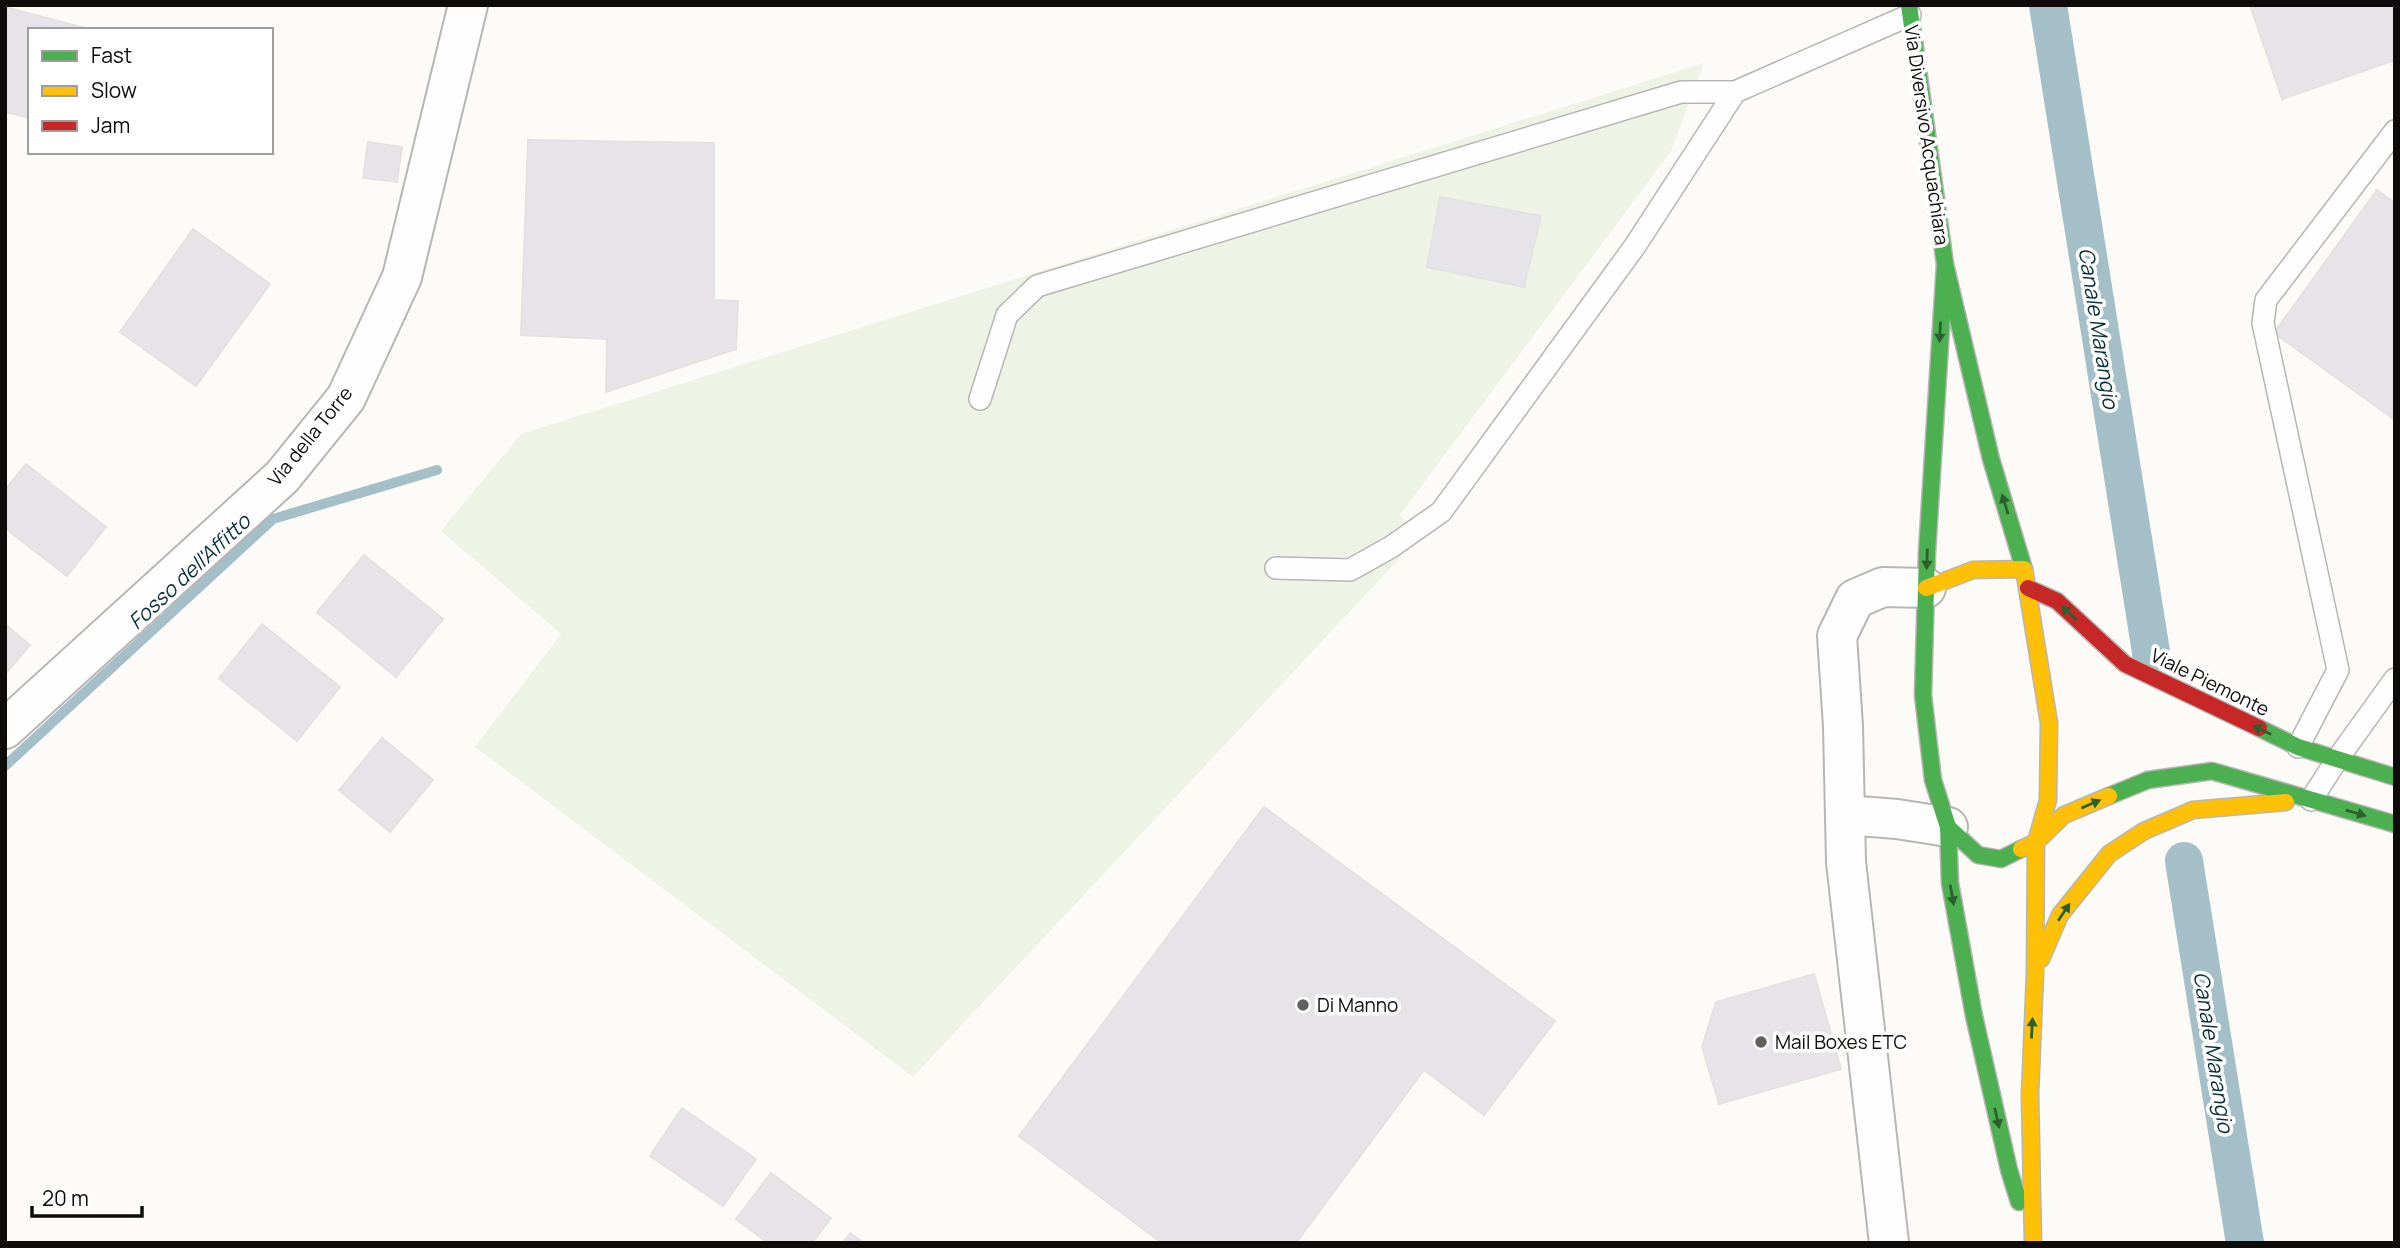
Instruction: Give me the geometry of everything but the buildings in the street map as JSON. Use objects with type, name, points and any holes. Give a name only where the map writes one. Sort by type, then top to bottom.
[{"type":"main road","name":"Via Diversivo Acquachiara","points":[[1909,10],[1945,264]]},
{"type":"main road","points":[[1945,264],[1991,459],[2024,569],[2049,723],[2048,800],[2036,842],[2035,974],[2030,1094],[2032,1243]]},
{"type":"main road","points":[[1945,264],[1926,589],[1923,695],[1933,780],[1948,827],[1950,883],[1974,1016],[2009,1170],[2032,1243]]},
{"type":"main road","points":[[1926,589],[1973,570],[2024,569]]},
{"type":"main road","name":"Viale Piemonte","points":[[2028,588],[2057,601],[2125,664],[2298,747],[2336,761],[2395,777]]},
{"type":"main road","points":[[1948,827],[1978,855],[2001,859],[2036,842],[2064,815],[2148,780],[2212,771],[2395,824]]},
{"type":"main road","points":[[2035,974],[2060,915],[2109,854],[2144,831],[2193,810],[2311,800]]},
{"type":"street","name":"Via della Torre","points":[[5,729],[282,477],[346,398],[402,277],[468,5]]},
{"type":"street","points":[[1889,1243],[1846,862],[1837,636],[1855,599],[1883,587],[1926,589]]},
{"type":"street","points":[[1846,815],[1948,827]]},
{"type":"lane","points":[[980,399],[1007,315],[1037,286],[1681,92],[1735,92],[1909,10]]},
{"type":"lane","points":[[1276,568],[1350,570],[1391,547],[1441,512],[1635,246],[1735,92]]},
{"type":"lane","points":[[2298,747],[2338,670],[2263,323],[2266,300],[2395,131]]},
{"type":"lane","points":[[2311,800],[2395,679]]},
{"type":"shaded area","points":[[1704,63],[1671,151],[1400,515],[1420,537],[913,1077],[475,747],[561,634],[441,531],[521,434]]},
{"type":"waterway","name":"Canale Marangio","points":[[2048,5],[2151,652]]},
{"type":"waterway","name":"Fosso dell'Affitto","points":[[5,766],[273,519],[437,470]]},
{"type":"waterway","name":"Canale Marangio","points":[[2184,861],[2245,1243]]},
{"type":"traffic: fast","points":[[1909,5],[1945,264],[1991,459],[2024,569]]},
{"type":"traffic: fast","points":[[1945,264],[1927,552],[1923,695],[1933,780],[1948,827],[1978,855],[2001,859],[2021,849]]},
{"type":"traffic: fast","points":[[2259,728],[2298,747],[2395,777]]},
{"type":"traffic: fast","points":[[2109,796],[2148,780],[2212,771],[2395,824]]},
{"type":"traffic: fast","points":[[1948,827],[1950,883],[1974,1016],[2009,1170],[2019,1202]]},
{"type":"traffic: slow","points":[[1926,588],[1973,570],[2024,569],[2049,723],[2048,800],[2036,842],[2021,849]]},
{"type":"traffic: slow","points":[[2033,1243],[2030,1094],[2035,974],[2036,842],[2064,815],[2109,796]]},
{"type":"traffic: slow","points":[[2041,959],[2060,915],[2109,854],[2144,831],[2193,810],[2286,802]]},
{"type":"traffic: jam","points":[[2028,588],[2057,601],[2125,664],[2259,728]]},
{"type":"place","name":"Di Manno","points":[[1303,1005]]},
{"type":"place","name":"Mail Boxes ETC","points":[[1761,1042]]}]
